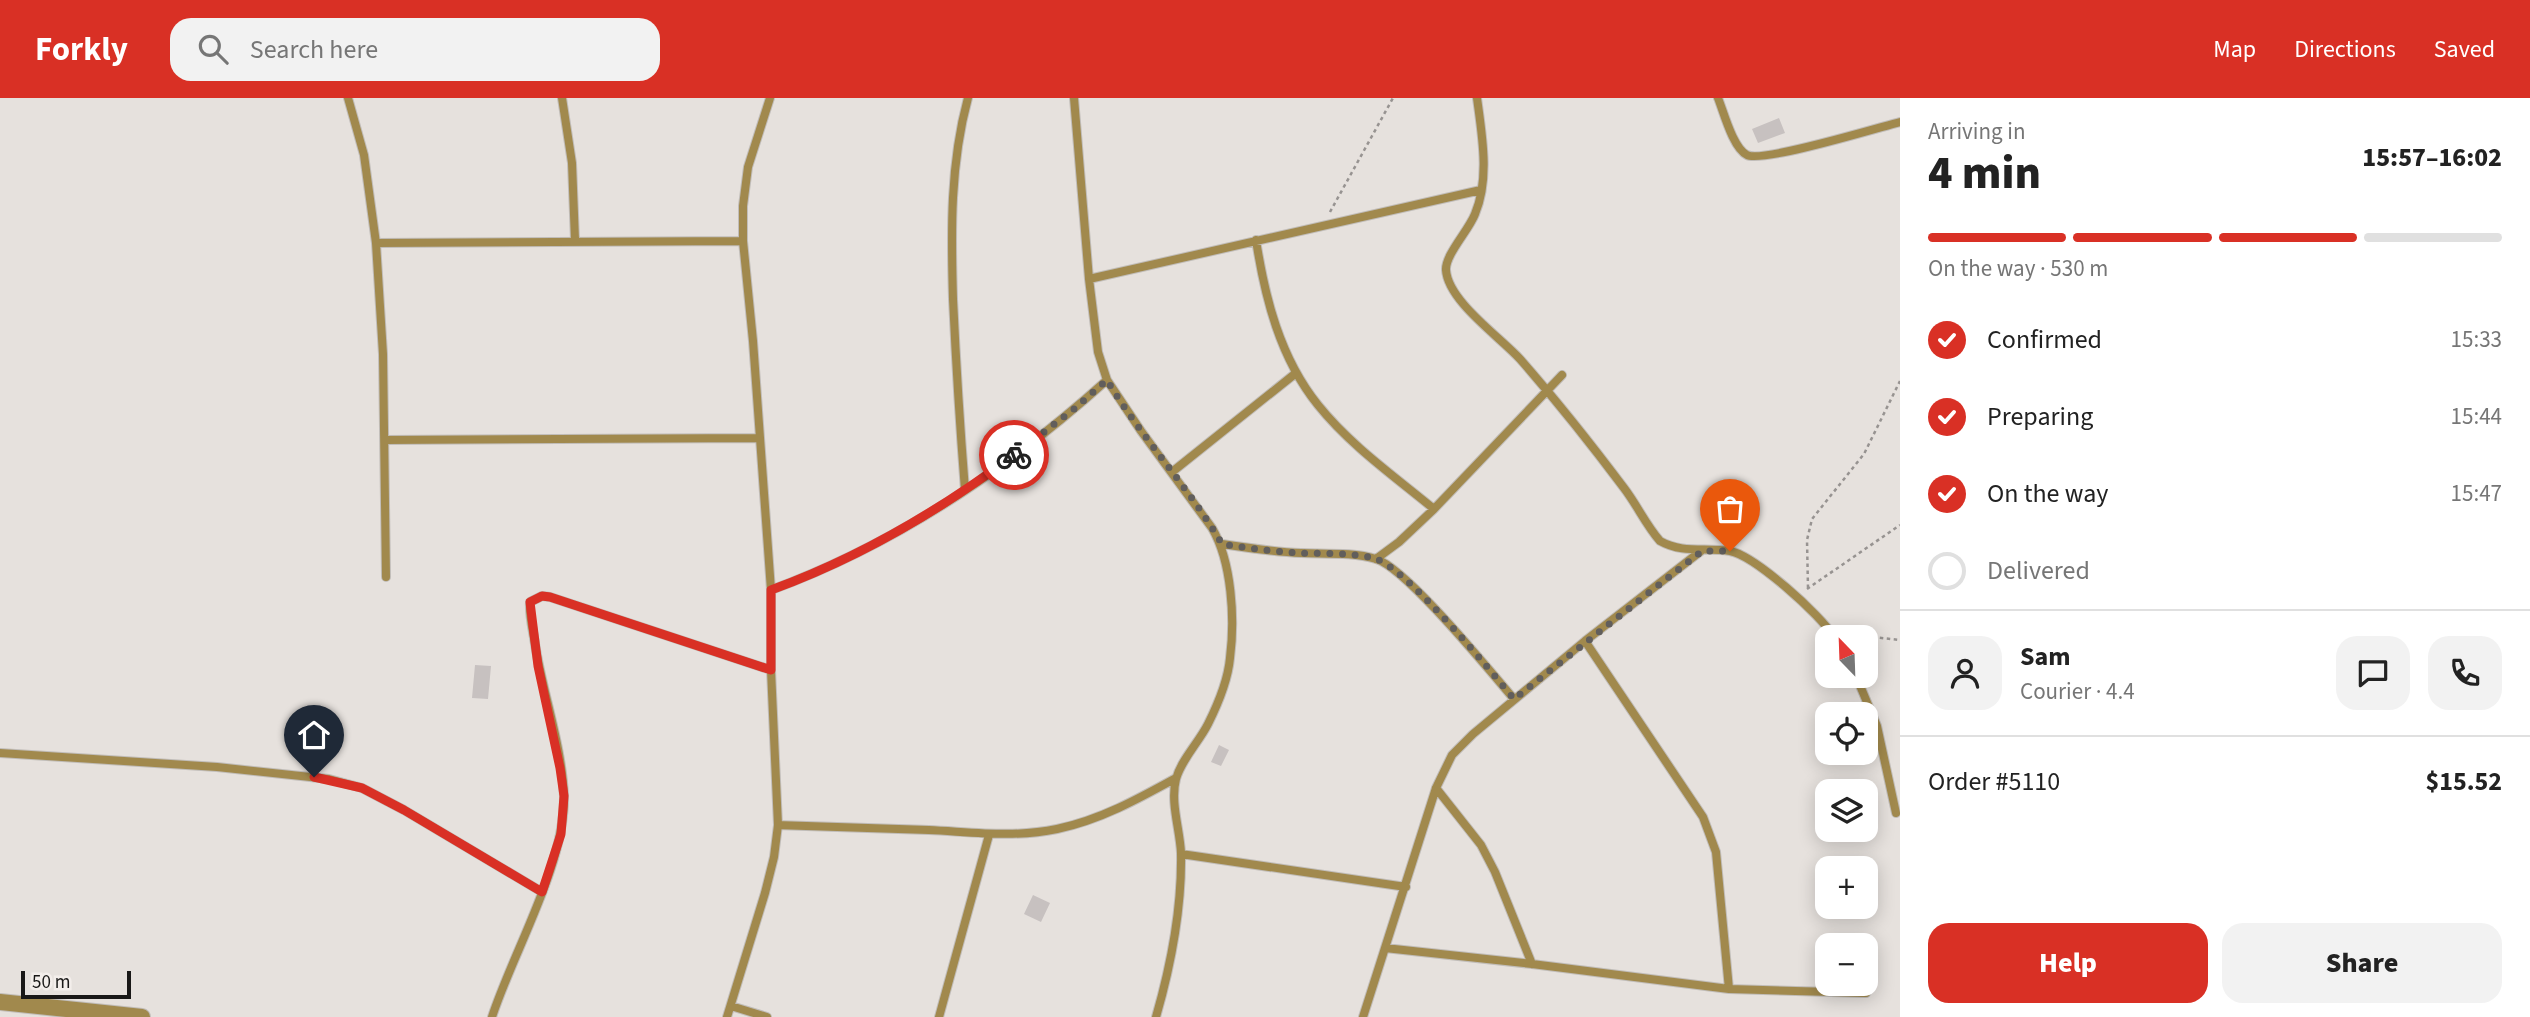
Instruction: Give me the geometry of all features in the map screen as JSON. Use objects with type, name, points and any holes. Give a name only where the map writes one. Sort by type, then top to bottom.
[{"type":"street","points":[[0,1002],[142,1017]]},
{"type":"lane","points":[[348,98],[364,155],[376,243],[385,440],[386,577]]},
{"type":"lane","points":[[562,98],[572,163],[575,240]]},
{"type":"lane","points":[[727,1017],[765,893],[778,825],[771,670],[771,590],[743,241],[743,206],[748,167],[770,98]]},
{"type":"lane","points":[[965,490],[955,350],[951,224],[959,133],[968,98]]},
{"type":"lane","points":[[1074,98],[1098,352],[1107,380],[1122,404],[1222,544],[1230,597],[1230,660],[1214,712],[1176,778],[1174,795],[1181,854],[1177,916],[1167,979],[1156,1017]]},
{"type":"lane","points":[[1477,98],[1483,147],[1481,190],[1477,211],[1470,226],[1446,264],[1448,279],[1461,301],[1520,359],[1608,467],[1660,541],[1672,547],[1730,551],[1742,555],[1796,597],[1823,625]]},
{"type":"lane","points":[[1718,98],[1734,140],[1741,150],[1754,157],[1780,153],[1900,122]]},
{"type":"lane","points":[[1089,279],[1481,190]]},
{"type":"lane","points":[[1256,240],[1263,283],[1274,323],[1296,373],[1317,405],[1352,441],[1434,509]]},
{"type":"lane","points":[[376,243],[743,241]]},
{"type":"lane","points":[[1172,472],[1296,373]]},
{"type":"lane","points":[[1376,559],[1399,542],[1434,509],[1562,375]]},
{"type":"lane","points":[[771,590],[813,575],[864,551],[965,490],[1043,434],[1107,380]]},
{"type":"lane","points":[[385,440],[760,438]]},
{"type":"lane","points":[[1222,544],[1281,552],[1376,559],[1396,570],[1414,588],[1514,699]]},
{"type":"lane","points":[[1363,1017],[1436,788],[1452,755],[1473,734],[1585,641],[1702,551]]},
{"type":"lane","points":[[492,1017],[542,892],[561,834],[564,796],[538,666],[530,602],[542,596],[550,597],[771,670]]},
{"type":"lane","points":[[1585,641],[1703,817],[1711,834],[1716,852],[1729,989]]},
{"type":"lane","points":[[1861,688],[1877,726],[1896,813]]},
{"type":"lane","points":[[0,753],[217,767],[330,779],[362,788],[404,810],[542,892]]},
{"type":"lane","points":[[778,825],[989,835],[1030,833],[1059,828],[1121,808],[1176,778]]},
{"type":"lane","points":[[1436,788],[1485,854],[1532,964]]},
{"type":"lane","points":[[939,1017],[989,835]]},
{"type":"lane","points":[[1181,854],[1406,887]]},
{"type":"lane","points":[[1385,948],[1729,989],[1815,992]]},
{"type":"lane","points":[[731,1006],[767,1017]]},
{"type":"path","points":[[1321,227],[1393,98]]},
{"type":"path","points":[[1808,588],[1807,540],[1812,519],[1864,454],[1900,381]]},
{"type":"path","points":[[1796,597],[1900,525]]},
{"type":"path","points":[[1878,638],[1900,640]]},
{"type":"building","points":[[1779,118],[1785,133],[1758,143],[1752,129]]},
{"type":"building","points":[[475,665],[491,666],[488,699],[472,698]]},
{"type":"building","points":[[1219,745],[1229,750],[1221,766],[1211,762]]},
{"type":"building","points":[[1033,895],[1050,903],[1041,922],[1024,914]]},
{"type":"way so far","points":[[1014,455],[1107,380],[1222,544],[1292,553],[1357,556],[1376,559],[1386,564],[1414,588],[1480,658],[1514,699],[1702,551],[1730,551]]},
{"type":"route","points":[[314,777],[362,788],[542,892],[561,834],[564,796],[529,611],[530,602],[535,597],[550,597],[771,670],[771,590],[813,575],[864,551],[965,490],[1014,455]]}]
